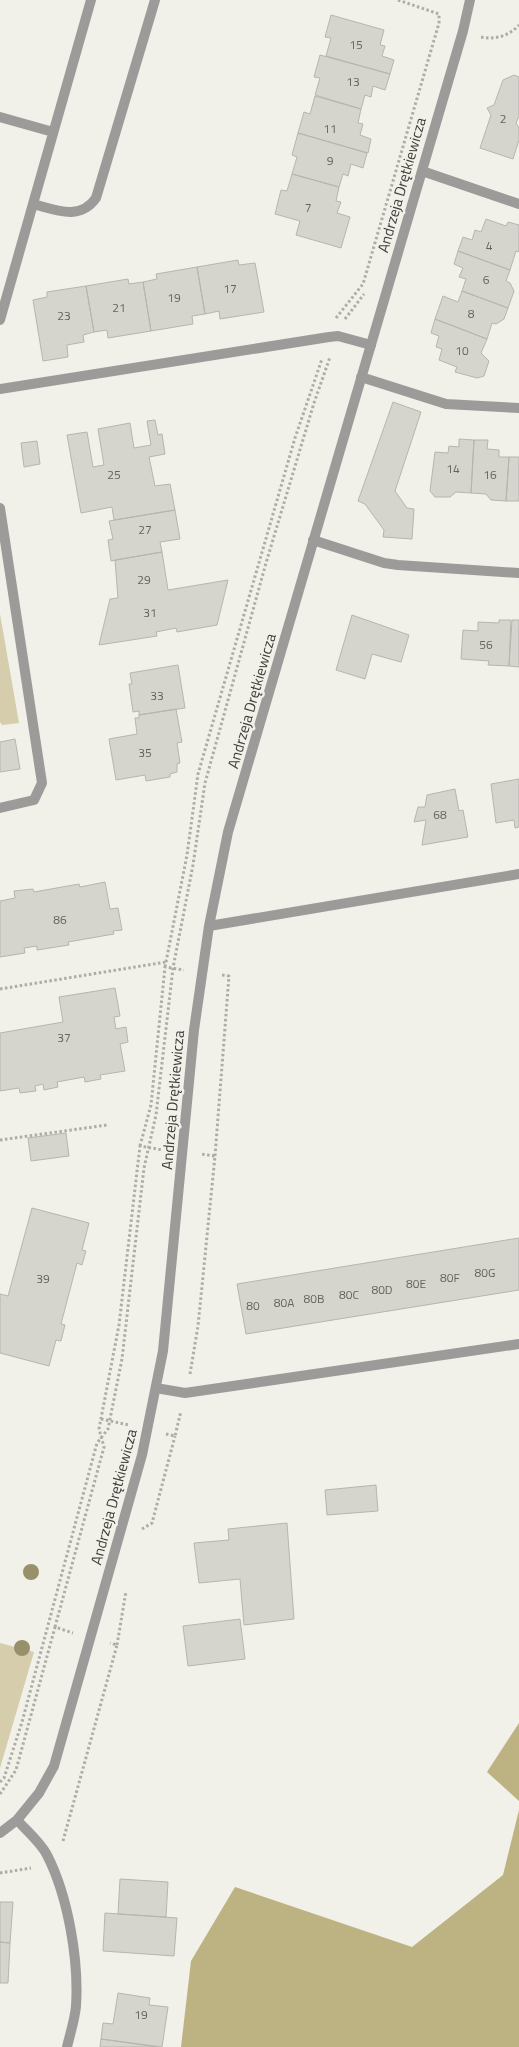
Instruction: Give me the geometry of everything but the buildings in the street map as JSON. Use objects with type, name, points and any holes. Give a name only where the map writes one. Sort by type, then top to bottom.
[{"type":"street","points":[[0,320],[91,0]]},
{"type":"street","points":[[33,204],[67,212],[78,212],[91,205],[96,198],[155,0]]},
{"type":"street","name":"Andrzeja Drętkiewicza","points":[[0,1833],[17,1820],[39,1793],[54,1766],[142,1455],[164,1341],[194,1030],[209,926],[228,832],[463,31],[470,0]]},
{"type":"street","points":[[0,117],[53,132]]},
{"type":"street","points":[[422,171],[519,204]]},
{"type":"street","points":[[0,390],[329,337],[338,336],[371,345]]},
{"type":"street","points":[[361,377],[446,404],[519,408]]},
{"type":"street","points":[[0,508],[3,543],[42,783],[34,800],[0,808]]},
{"type":"street","points":[[314,540],[384,563],[519,573]]},
{"type":"street","points":[[209,926],[519,874]]},
{"type":"street","points":[[156,1388],[185,1393],[519,1344]]},
{"type":"street","points":[[17,1820],[47,1854],[66,1910],[74,1956],[76,2006],[67,2047]]},
{"type":"path","points":[[165,967],[187,854],[198,774],[295,438],[337,315],[364,284],[439,24]]},
{"type":"path","points":[[0,989],[166,962]]},
{"type":"path","points":[[0,1140],[107,1125]]},
{"type":"path","points":[[136,1533],[152,1523],[175,1436]]},
{"type":"path","points":[[117,1645],[127,1589]]},
{"type":"path","points":[[0,1873],[51,1864]]},
{"type":"shaded area","points":[[0,614],[19,723],[2,725],[0,722]]},
{"type":"shaded area","points":[[0,1643],[34,1652],[0,1768]]},
{"type":"shaded area","points":[[519,1723],[519,1801],[487,1772]]},
{"type":"shaded area","points":[[519,1810],[519,2047],[181,2047],[191,1961],[235,1887],[412,1947],[503,1875]]}]
